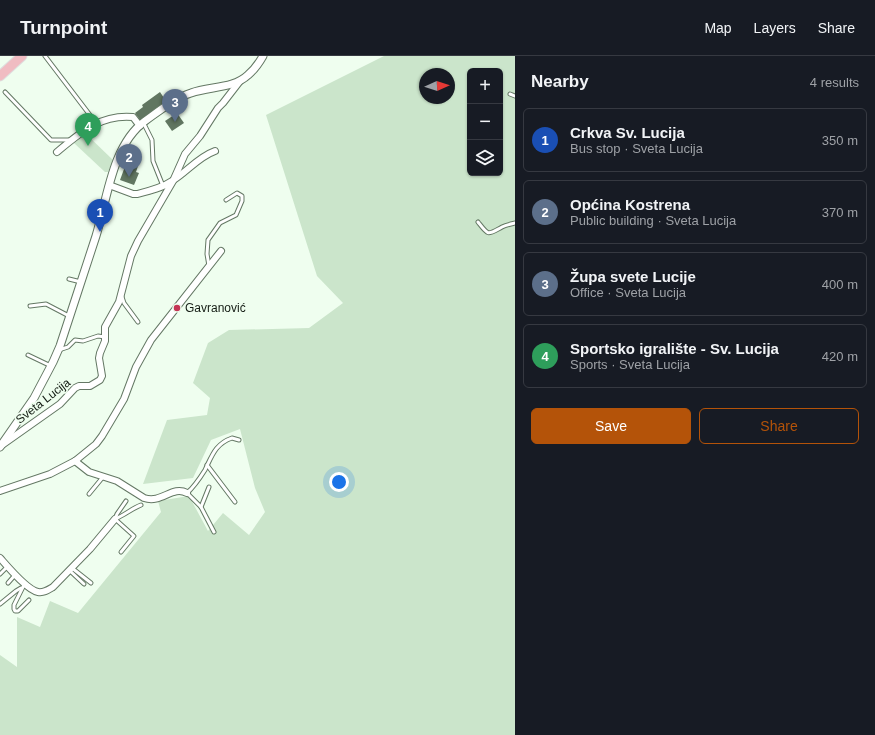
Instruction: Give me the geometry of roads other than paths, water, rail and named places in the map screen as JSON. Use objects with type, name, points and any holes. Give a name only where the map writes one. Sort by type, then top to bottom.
[{"type":"main road","points":[[0,76],[22,56]]},
{"type":"street","name":"Sveta Lucija","points":[[0,446],[34,398],[58,350],[96,235],[109,185],[120,153],[126,141],[141,124],[182,96],[202,90],[232,85],[240,81],[248,76],[263,56]]},
{"type":"street","name":"Sveta Lucija","points":[[0,446],[60,404],[75,388],[79,386],[90,386],[100,380],[102,376],[99,358],[105,341],[105,327],[122,295],[131,256],[185,154],[200,136],[218,108],[240,81]]},
{"type":"street","points":[[57,152],[96,122],[126,116],[134,117],[141,124]]},
{"type":"street","name":"Sveta Lucija","points":[[109,185],[133,194],[163,186],[172,181],[196,161],[215,151]]},
{"type":"street","points":[[0,491],[50,474],[75,461],[96,444],[124,399],[136,367],[151,340],[221,251]]},
{"type":"street","points":[[75,461],[89,472],[117,481],[148,500],[162,497],[177,490],[187,493]]},
{"type":"street","points":[[0,558],[23,586],[36,592],[47,591],[53,587],[70,569],[115,519]]},
{"type":"lane","points":[[45,56],[96,122]]},
{"type":"lane","points":[[4,92],[51,140],[72,140]]},
{"type":"lane","points":[[510,94],[515,96]]},
{"type":"lane","points":[[141,124],[152,140],[153,161],[163,186]]},
{"type":"lane","points":[[209,266],[207,254],[208,240],[220,223],[236,214],[242,201],[242,196],[237,193],[226,200]]},
{"type":"lane","points":[[478,222],[485,231],[494,233],[515,222]]},
{"type":"lane","points":[[70,279],[81,282]]},
{"type":"lane","points":[[122,295],[124,303],[138,322]]},
{"type":"lane","points":[[30,306],[46,304],[69,316]]},
{"type":"lane","points":[[58,350],[68,347],[75,340],[83,341],[98,336],[105,337]]},
{"type":"lane","points":[[28,355],[51,366]]},
{"type":"lane","points":[[214,532],[201,507],[187,493],[196,483],[218,445],[232,438],[239,440]]},
{"type":"lane","points":[[207,465],[235,502]]},
{"type":"lane","points":[[89,494],[103,477]]},
{"type":"lane","points":[[201,507],[209,487]]},
{"type":"lane","points":[[115,519],[116,514],[126,502]]},
{"type":"lane","points":[[115,519],[122,516],[130,509],[141,505]]},
{"type":"lane","points":[[115,519],[134,536],[121,552]]},
{"type":"lane","points":[[0,574],[7,566]]},
{"type":"lane","points":[[70,569],[91,583]]},
{"type":"lane","points":[[70,569],[84,584]]},
{"type":"lane","points":[[8,583],[15,575]]},
{"type":"lane","points":[[23,586],[22,591],[14,605],[14,609],[18,611],[29,600]]},
{"type":"lane","points":[[0,604],[23,586]]},
{"type":"place","name":"Župa svete Lucije","points":[[175,122]]},
{"type":"place","name":"Sportsko igralište - Sv. Lucija","points":[[88,146]]},
{"type":"place","name":"Općina Kostrena","points":[[129,177]]},
{"type":"place","name":"Crkva Sv. Lucija","points":[[100,232]]},
{"type":"place","name":"Gavranović","points":[[177,308]]}]
